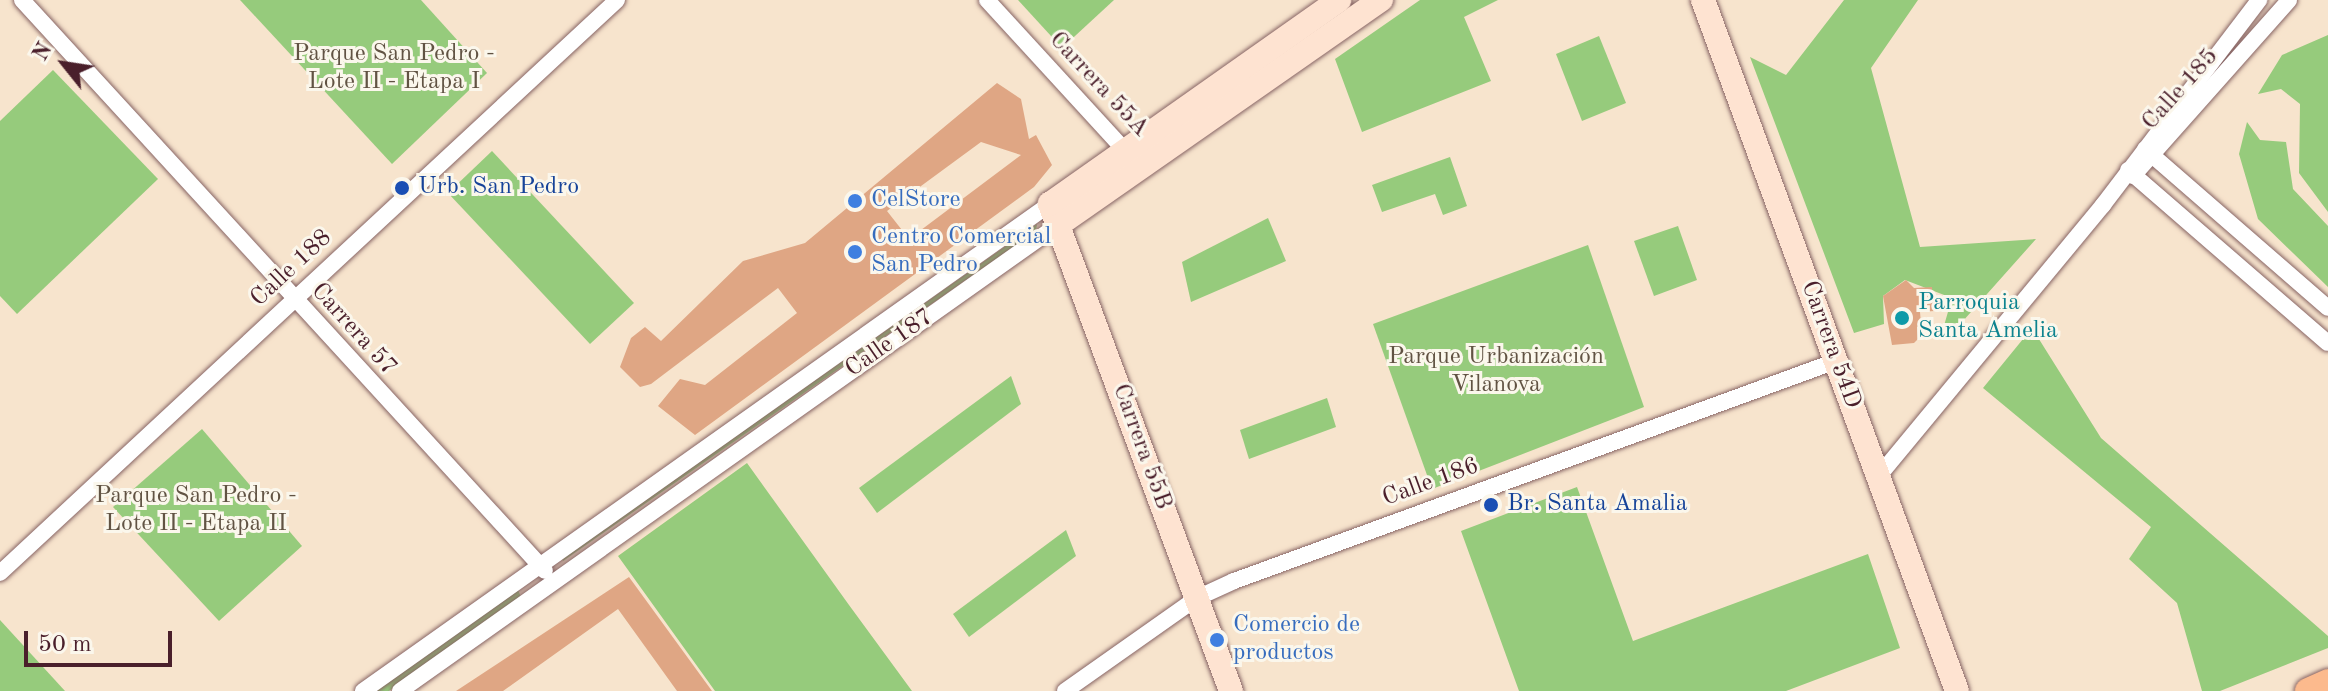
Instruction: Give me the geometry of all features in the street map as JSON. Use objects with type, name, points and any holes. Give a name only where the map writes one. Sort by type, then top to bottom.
[{"type":"main road","points":[[2308,691],[2328,682]]},
{"type":"street","name":"Carrera 57","points":[[22,0],[293,300],[555,582]]},
{"type":"street","name":"Calle 188","points":[[0,573],[617,0]]},
{"type":"street","name":"Carrera 55A","points":[[987,0],[1133,159]]},
{"type":"street","name":"Calle 187","points":[[1133,159],[1339,0]]},
{"type":"street","name":"Calle 187","points":[[363,691],[1133,159],[1381,0]]},
{"type":"street","name":"Carrera 54D","points":[[1703,0],[1957,691]]},
{"type":"street","name":"Calle 185","points":[[2149,153],[2259,0]]},
{"type":"street","name":"Calle 185","points":[[1878,477],[2131,172],[2289,0]]},
{"type":"street","points":[[2149,153],[2328,308]]},
{"type":"street","points":[[2131,172],[2328,343]]},
{"type":"street","name":"Calle 187","points":[[400,691],[555,582],[1054,214]]},
{"type":"street","name":"Carrera 55B","points":[[1054,214],[1230,690]]},
{"type":"street","points":[[2229,256],[2250,239]]},
{"type":"street","name":"Calle 186","points":[[1065,691],[1197,598],[1836,361]]},
{"type":"green space","name":"Parque San Pedro - Lote II - Etapa I","points":[[240,0],[421,0],[487,73],[392,164]]},
{"type":"green space","points":[[1018,0],[1114,0],[1062,48]]},
{"type":"green space","points":[[1420,0],[1498,0],[1464,17],[1491,81],[1362,132],[1335,59]]},
{"type":"green space","points":[[1844,0],[1918,0],[1871,68],[1920,247],[2036,239],[1955,330],[1949,326],[1941,336],[1952,298],[1905,280],[1883,296],[1884,324],[1854,333],[1750,57],[1786,75]]},
{"type":"green space","points":[[2328,35],[2328,212],[2299,173],[2300,104],[2281,89],[2258,94],[2282,55]]},
{"type":"green space","points":[[1599,36],[1626,103],[1582,121],[1556,54]]},
{"type":"green space","points":[[53,70],[158,179],[17,314],[0,296],[0,121]]},
{"type":"green space","points":[[2247,122],[2260,140],[2286,142],[2293,189],[2328,226],[2328,287],[2258,219],[2239,154]]},
{"type":"green space","name":"Parque San Pedro - Lote II - Etapa I","points":[[492,151],[634,303],[590,344],[448,193]]},
{"type":"green space","points":[[1450,157],[1467,206],[1443,215],[1435,194],[1382,212],[1372,185]]},
{"type":"green space","points":[[1268,218],[1286,261],[1191,302],[1182,262]]},
{"type":"green space","points":[[1037,224],[1036,231],[563,561],[562,559]]},
{"type":"green space","points":[[1678,226],[1697,280],[1654,296],[1634,241]]},
{"type":"green space","name":"Parque Urbanización Vilanova","points":[[1588,245],[1644,407],[1432,489],[1373,324]]},
{"type":"green space","points":[[2032,328],[2101,438],[2328,636],[2328,648],[2220,691],[2202,691],[2177,603],[2129,559],[2151,527],[1983,388]]},
{"type":"green space","points":[[1011,376],[1021,404],[877,513],[859,488]]},
{"type":"green space","points":[[1327,398],[1336,427],[1249,459],[1240,430]]},
{"type":"green space","name":"Parque San Pedro - Lote II - Etapa II","points":[[202,429],[302,546],[219,621],[113,507]]},
{"type":"green space","points":[[747,463],[912,691],[715,691],[618,556]]},
{"type":"green space","points":[[1577,487],[1633,641],[1868,554],[1900,648],[1786,691],[1519,691],[1461,531]]},
{"type":"green space","points":[[1066,530],[1076,556],[969,637],[953,614]]},
{"type":"green space","points":[[518,590],[521,597],[389,691],[375,691]]},
{"type":"green space","points":[[0,620],[65,691],[0,691]]},
{"type":"building","name":"Centro Comercial San Pedro","points":[[997,83],[1021,99],[1029,139],[1036,135],[1052,165],[1034,187],[695,435],[658,406],[680,379],[705,385],[797,313],[778,288],[651,384],[640,387],[620,367],[631,338],[645,327],[661,341],[743,261],[805,243]],"holes":[[[981,142],[1021,155],[909,239],[887,211]]]},
{"type":"building","name":"Parroquia Santa Amelia","points":[[1906,280],[1914,288],[1932,287],[1934,311],[1920,312],[1922,335],[1914,343],[1892,345],[1883,296]]},
{"type":"building","points":[[629,577],[712,691],[677,691],[618,609],[503,691],[456,691]]},
{"type":"place","name":"Urb. San Pedro","points":[[402,188]]},
{"type":"place","name":"CelStore","points":[[855,201]]},
{"type":"place","name":"Centro Comercial San Pedro","points":[[855,252]]},
{"type":"place","name":"Parroquia Santa Amelia","points":[[1902,318]]},
{"type":"place","name":"Br. Santa Amalia","points":[[1491,505]]},
{"type":"place","name":"Comercio de productos","points":[[1217,640]]}]
